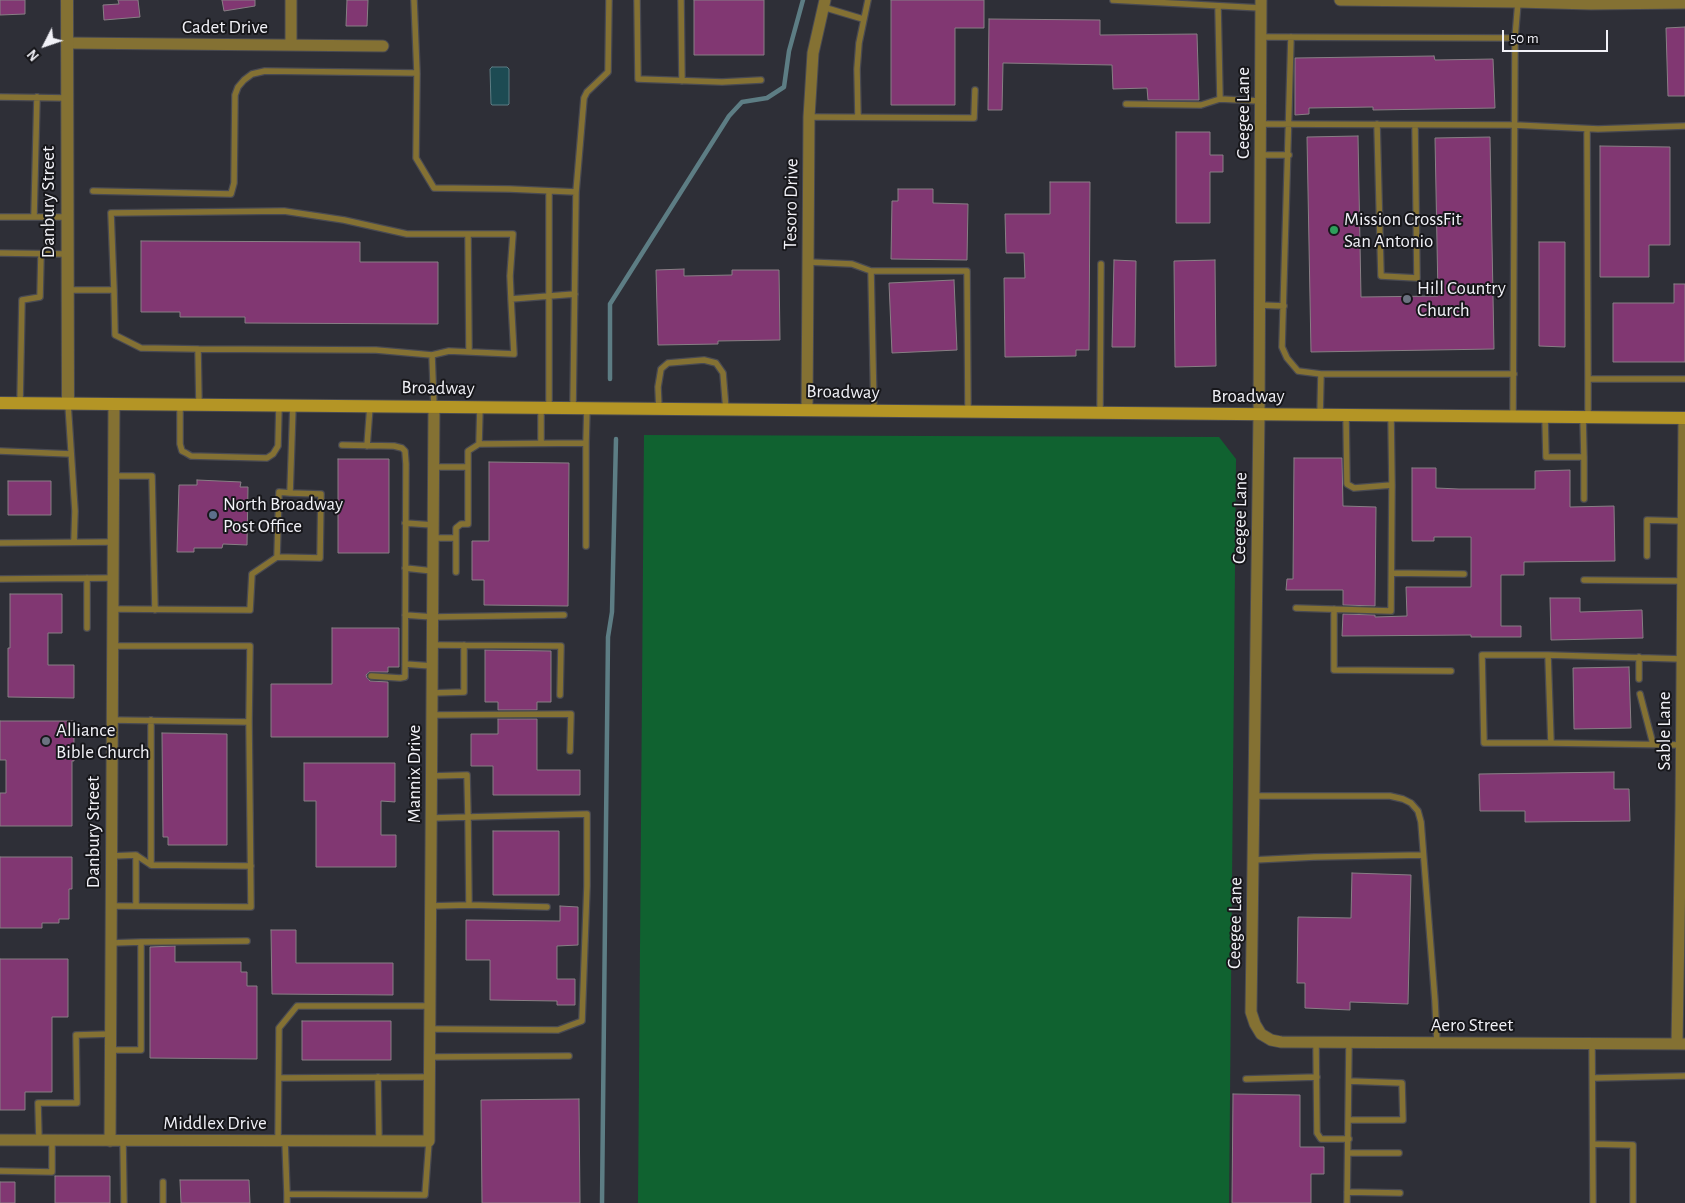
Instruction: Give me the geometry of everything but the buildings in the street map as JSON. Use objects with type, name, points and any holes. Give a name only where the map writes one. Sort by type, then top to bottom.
[{"type":"main road","name":"Broadway","points":[[0,403],[1684,418]]},
{"type":"street","name":"Danbury Street","points":[[67,0],[68,404]]},
{"type":"street","points":[[291,0],[291,45]]},
{"type":"street","points":[[1340,0],[1685,3]]},
{"type":"street","name":"Tesoro Drive","points":[[807,410],[810,117],[813,54],[824,4]]},
{"type":"street","name":"Ceegee Lane","points":[[1261,4],[1259,415],[1251,1012],[1261,1034]]},
{"type":"street","name":"Cadet Drive","points":[[67,43],[383,46]]},
{"type":"street","name":"Danbury Street","points":[[110,1141],[114,404]]},
{"type":"street","name":"Mannix Drive","points":[[429,1142],[434,407]]},
{"type":"street","name":"Sable Lane","points":[[1681,1044],[1684,418]]},
{"type":"street","name":"Aero Street","points":[[1261,1034],[1271,1040],[1281,1042],[1316,1043],[1681,1044]]},
{"type":"street","name":"Middlex Drive","points":[[0,1140],[429,1142]]},
{"type":"lane","points":[[414,0],[417,73],[416,158],[434,188],[510,188],[576,192]]},
{"type":"lane","points":[[573,408],[576,192],[584,98],[587,92],[608,72],[610,0]]},
{"type":"lane","points":[[637,0],[638,79],[722,82],[761,80]]},
{"type":"lane","points":[[681,0],[682,80]]},
{"type":"lane","points":[[858,117],[857,69],[863,19],[868,0]]},
{"type":"lane","points":[[1113,0],[1218,6],[1230,3],[1261,4]]},
{"type":"lane","points":[[1513,417],[1515,38],[1518,2]]},
{"type":"lane","points":[[824,4],[863,19]]},
{"type":"lane","points":[[1218,6],[1220,98]]},
{"type":"lane","points":[[1260,37],[1515,38]]},
{"type":"lane","points":[[1291,37],[1290,124],[1282,347],[1287,358],[1298,370],[1321,374],[1514,374]]},
{"type":"lane","points":[[93,192],[232,194],[234,183],[235,95],[238,87],[252,74],[265,71],[417,73]]},
{"type":"lane","points":[[810,117],[974,118],[975,90]]},
{"type":"lane","points":[[0,97],[67,98]]},
{"type":"lane","points":[[34,216],[37,97]]},
{"type":"lane","points":[[1126,104],[1201,105],[1220,98],[1260,101]]},
{"type":"lane","points":[[1260,124],[1515,125],[1587,129],[1685,126]]},
{"type":"lane","points":[[1377,124],[1381,276],[1417,278],[1415,125]]},
{"type":"lane","points":[[1584,499],[1588,379],[1587,129]]},
{"type":"lane","points":[[1260,156],[1289,155]]},
{"type":"lane","points":[[541,443],[545,408],[549,296],[549,191]]},
{"type":"lane","points":[[284,210],[344,220],[407,234],[513,234],[510,276],[514,354],[449,350],[432,355],[376,350],[141,348],[115,335],[114,290],[111,213],[284,210]]},
{"type":"lane","points":[[0,217],[67,216]]},
{"type":"lane","points":[[468,234],[469,351]]},
{"type":"lane","points":[[0,254],[67,254]]},
{"type":"lane","points":[[20,403],[22,300],[40,297],[41,255]]},
{"type":"lane","points":[[808,262],[852,264],[871,271],[967,271],[968,412]]},
{"type":"lane","points":[[1100,413],[1101,264]]},
{"type":"lane","points":[[871,271],[874,411]]},
{"type":"lane","points":[[67,290],[114,290]]},
{"type":"lane","points":[[512,299],[575,294]]},
{"type":"lane","points":[[1259,305],[1284,306]]},
{"type":"lane","points":[[198,349],[199,405]]},
{"type":"lane","points":[[432,355],[434,407]]},
{"type":"lane","points":[[659,409],[658,387],[661,369],[668,363],[704,360],[716,363],[723,373],[726,410]]},
{"type":"lane","points":[[1320,415],[1321,374]]},
{"type":"lane","points":[[1588,379],[1685,379]]},
{"type":"lane","points":[[68,404],[75,512],[74,541]]},
{"type":"lane","points":[[180,405],[180,444],[182,451],[192,456],[267,458],[273,454],[278,446],[278,406]]},
{"type":"lane","points":[[290,492],[292,406]]},
{"type":"lane","points":[[367,446],[370,406]]},
{"type":"lane","points":[[479,444],[480,408]]},
{"type":"lane","points":[[586,546],[587,408]]},
{"type":"lane","points":[[1346,416],[1347,484],[1354,488],[1392,485]]},
{"type":"lane","points":[[1296,608],[1391,611],[1391,416]]},
{"type":"lane","points":[[1545,417],[1546,457],[1584,457]]},
{"type":"lane","points":[[456,572],[456,528],[461,524],[468,524],[468,451],[479,444],[586,443]]},
{"type":"lane","points":[[342,445],[394,446],[405,451],[405,677],[371,676]]},
{"type":"lane","points":[[0,451],[71,454]]},
{"type":"lane","points":[[434,467],[467,467]]},
{"type":"lane","points":[[114,476],[152,476],[155,610]]},
{"type":"lane","points":[[113,610],[250,610],[252,574],[277,557],[320,558],[321,494],[279,492],[277,557]]},
{"type":"lane","points":[[1647,556],[1647,520],[1683,521]]},
{"type":"lane","points":[[405,523],[434,525]]},
{"type":"lane","points":[[433,538],[456,538]]},
{"type":"lane","points":[[0,543],[113,542]]},
{"type":"lane","points":[[405,568],[433,571]]},
{"type":"lane","points":[[1392,573],[1464,574]]},
{"type":"lane","points":[[87,578],[88,628]]},
{"type":"lane","points":[[0,579],[113,578]]},
{"type":"lane","points":[[1584,580],[1684,581]]},
{"type":"lane","points":[[1334,609],[1334,670],[1451,671]]},
{"type":"lane","points":[[405,615],[433,617],[564,615]]},
{"type":"lane","points":[[432,645],[561,646],[560,695]]},
{"type":"lane","points":[[432,693],[464,692],[464,645]]},
{"type":"lane","points":[[111,906],[251,907],[250,646],[113,646]]},
{"type":"lane","points":[[1682,659],[1482,655],[1484,743],[1682,745]]},
{"type":"lane","points":[[1548,655],[1551,743]]},
{"type":"lane","points":[[1639,657],[1640,679]]},
{"type":"lane","points":[[405,664],[432,666]]},
{"type":"lane","points":[[1640,694],[1653,744]]},
{"type":"lane","points":[[432,715],[570,714],[570,750]]},
{"type":"lane","points":[[112,720],[249,722]]},
{"type":"lane","points":[[151,720],[151,865]]},
{"type":"lane","points":[[432,776],[467,775],[469,905]]},
{"type":"lane","points":[[1253,796],[1390,796],[1411,803],[1418,811],[1421,822],[1436,1001],[1437,1043]]},
{"type":"lane","points":[[430,1028],[558,1030],[582,1021],[587,886],[587,814],[432,818]]},
{"type":"lane","points":[[112,856],[136,855],[151,865],[251,866]]},
{"type":"lane","points":[[136,855],[136,906]]},
{"type":"lane","points":[[1253,860],[1423,855]]},
{"type":"lane","points":[[431,906],[547,907]]},
{"type":"lane","points":[[112,942],[247,941]]},
{"type":"lane","points":[[111,1050],[141,1050],[141,942]]},
{"type":"lane","points":[[287,1203],[279,1078],[279,1028],[297,1006],[430,1006]]},
{"type":"lane","points":[[38,1140],[38,1103],[77,1103],[76,1034],[111,1034]]},
{"type":"lane","points":[[1347,1203],[1349,1042]]},
{"type":"lane","points":[[1316,1043],[1319,1136],[1321,1139],[1348,1139]]},
{"type":"lane","points":[[1592,1043],[1593,1203]]},
{"type":"lane","points":[[430,1057],[569,1056]]},
{"type":"lane","points":[[1593,1078],[1685,1076]]},
{"type":"lane","points":[[378,1077],[379,1142]]},
{"type":"lane","points":[[279,1078],[430,1077]]},
{"type":"lane","points":[[1246,1079],[1317,1077]]},
{"type":"lane","points":[[1349,1081],[1402,1083],[1403,1120],[1349,1120]]},
{"type":"lane","points":[[0,1171],[52,1172],[52,1140]]},
{"type":"lane","points":[[123,1141],[124,1203]]},
{"type":"lane","points":[[425,1203],[429,1142]]},
{"type":"lane","points":[[1593,1144],[1633,1145],[1633,1203]]},
{"type":"lane","points":[[1348,1153],[1399,1153]]},
{"type":"lane","points":[[163,1182],[163,1203]]},
{"type":"lane","points":[[1347,1192],[1400,1193]]},
{"type":"lane","points":[[287,1194],[425,1195]]},
{"type":"lane","points":[[345,1195],[345,1203]]},
{"type":"green space","points":[[644,435],[1219,437],[1236,459],[1229,1203],[638,1203]]},
{"type":"water","points":[[492,67],[507,67],[509,69],[508,105],[491,104],[490,69]]},
{"type":"waterway","points":[[610,379],[610,304],[729,116],[742,102],[767,98],[784,87],[789,51],[803,0]]},
{"type":"waterway","points":[[602,1203],[608,637],[612,612],[616,439]]},
{"type":"place","name":"Mission CrossFit San Antonio","points":[[1334,230]]},
{"type":"place","name":"Hill Country Church","points":[[1407,299]]},
{"type":"place","name":"North Broadway Post Office","points":[[213,515]]},
{"type":"place","name":"Alliance Bible Church","points":[[46,741]]}]
